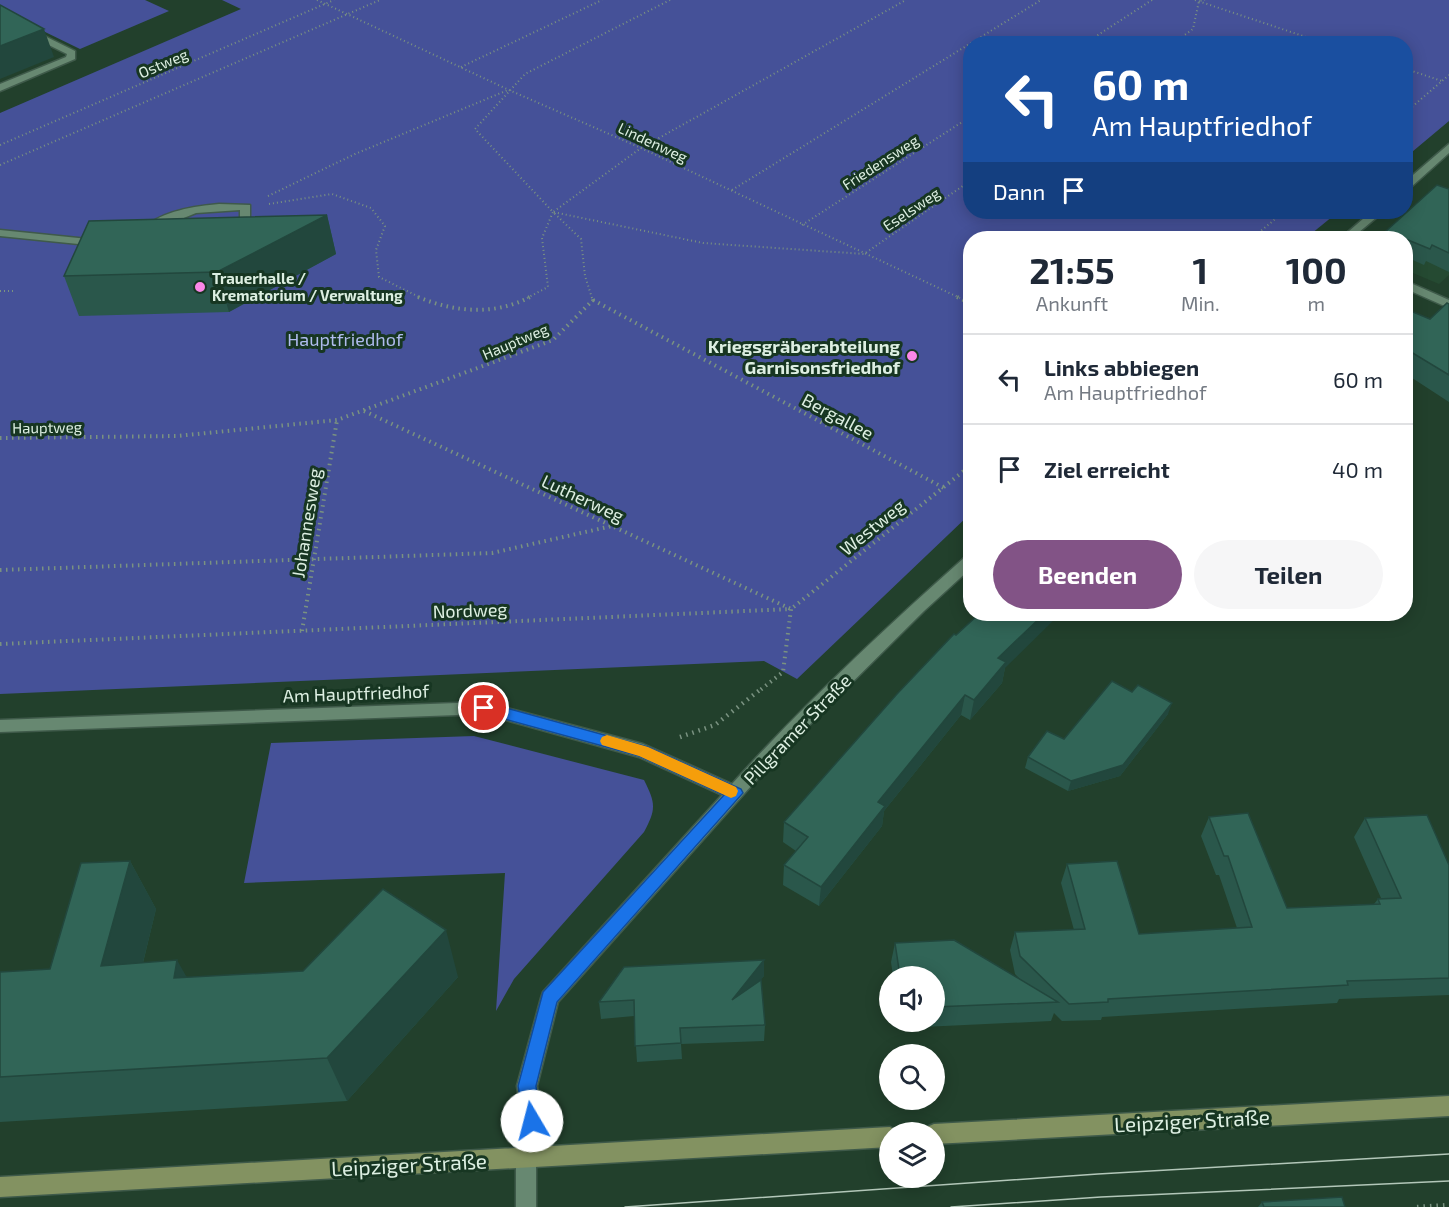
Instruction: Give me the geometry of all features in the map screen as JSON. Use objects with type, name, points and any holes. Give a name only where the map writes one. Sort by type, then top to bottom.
[{"type":"street","points":[[0,17],[72,53],[70,59],[0,88]]},
{"type":"street","points":[[1413,180],[1449,147]]},
{"type":"street","points":[[144,239],[142,232],[175,215],[212,206],[246,207],[246,245],[235,245]]},
{"type":"street","points":[[1354,231],[1369,219]]},
{"type":"street","points":[[0,233],[108,244]]},
{"type":"street","points":[[1413,288],[1449,304]]},
{"type":"street","name":"Pillgramer Straße","points":[[526,1207],[526,1157],[532,1121],[527,1086],[549,998],[779,744],[919,607],[963,567]]},
{"type":"street","name":"Am Hauptfriedhof","points":[[0,726],[484,708],[643,751],[735,793]]},
{"type":"street","name":"Leipziger Straße","points":[[945,1133],[1449,1106]]},
{"type":"street","name":"Leipziger Straße","points":[[0,1187],[879,1138]]},
{"type":"path","name":"Lindenweg","points":[[317,0],[508,90],[641,148],[963,300]]},
{"type":"path","name":"Ostweg","points":[[0,145],[334,0]]},
{"type":"path","points":[[0,165],[380,0]]},
{"type":"path","points":[[461,68],[602,0]]},
{"type":"path","points":[[593,300],[585,276],[581,239],[475,129],[508,90],[525,74],[670,0]]},
{"type":"path","points":[[246,207],[332,195],[371,208],[385,226],[376,250],[379,277],[409,294],[456,310],[507,307],[548,287],[542,238],[553,212],[641,148],[906,0]]},
{"type":"path","points":[[983,36],[1041,0]]},
{"type":"path","points":[[1096,36],[1152,0]]},
{"type":"path","points":[[1195,0],[1303,36]]},
{"type":"path","points":[[1199,2],[1205,0]]},
{"type":"path","points":[[1183,36],[1193,29],[1199,2]]},
{"type":"path","points":[[731,191],[963,48]]},
{"type":"path","points":[[1413,71],[1443,81]]},
{"type":"path","points":[[1413,106],[1449,75]]},
{"type":"path","points":[[246,207],[354,154],[508,90]]},
{"type":"path","name":"Friedensweg","points":[[802,225],[963,122]]},
{"type":"path","name":"Eselsweg","points":[[864,254],[963,186]]},
{"type":"path","points":[[553,212],[703,243],[864,254]]},
{"type":"path","points":[[1260,231],[1275,219]]},
{"type":"path","points":[[0,291],[14,291]]},
{"type":"path","name":"Hauptweg","points":[[0,438],[177,436],[337,420],[553,340],[593,300]]},
{"type":"path","name":"Bergallee","points":[[593,300],[944,488]]},
{"type":"path","name":"Lutherweg","points":[[363,411],[791,609]]},
{"type":"path","name":"Johannesweg","points":[[302,630],[337,420]]},
{"type":"path","name":"Westweg","points":[[791,609],[963,472]]},
{"type":"path","points":[[0,570],[492,553],[612,526]]},
{"type":"path","points":[[715,725],[783,672],[791,609]]},
{"type":"path","name":"Nordweg","points":[[0,644],[791,609]]},
{"type":"path","points":[[1417,1207],[1449,1205]]},
{"type":"shaded area","points":[[1449,206],[1449,275],[1439,284],[1413,273],[1413,231],[1397,231]]},
{"type":"green space","points":[[0,0],[145,0],[169,11],[80,49],[0,10]]},
{"type":"green space","name":"Hauptfriedhof","points":[[222,0],[1449,0],[1449,121],[1413,151],[1413,36],[963,36],[963,219],[1329,219],[1315,231],[963,231],[963,521],[797,679],[764,661],[0,694],[0,113],[241,9]]},
{"type":"green space","points":[[474,736],[644,780],[653,806],[651,818],[644,832],[514,979],[496,1011],[505,873],[244,883],[271,743]]},
{"type":"building","points":[[0,5],[44,29],[0,46]]},
{"type":"building","points":[[1437,185],[1449,189],[1449,253],[1432,245],[1430,249],[1413,242],[1413,231],[1386,231],[1399,219],[1413,219],[1413,207]]},
{"type":"building","points":[[327,215],[217,272],[64,276],[89,221]]},
{"type":"building","points":[[1447,303],[1449,304],[1449,375],[1413,353],[1413,312],[1430,319]]},
{"type":"building","points":[[971,621],[1037,621],[998,658],[1006,662],[974,700],[965,695],[878,802],[885,806],[821,887],[784,865],[808,837],[784,822],[897,694],[954,634],[956,635]]},
{"type":"building","points":[[1112,681],[1132,692],[1138,685],[1172,703],[1123,765],[1071,781],[1028,757],[1047,731],[1064,739]]},
{"type":"building","points":[[1248,813],[1287,908],[1380,904],[1378,899],[1401,898],[1365,818],[1427,815],[1449,865],[1449,978],[1347,981],[1348,985],[1108,999],[1108,1002],[1069,1004],[1020,956],[1015,932],[1085,929],[1067,864],[1117,861],[1139,934],[1252,927],[1228,856],[1224,856],[1209,817]]},
{"type":"building","points":[[130,861],[101,966],[177,960],[174,978],[303,971],[383,889],[446,930],[327,1058],[0,1077],[0,972],[50,969],[81,863]]},
{"type":"building","points":[[954,940],[1058,1002],[945,1007],[945,966],[898,966],[895,943]]},
{"type":"building","points":[[764,960],[732,1000],[761,980],[765,1025],[680,1028],[681,1043],[635,1046],[634,1000],[599,1002],[624,967]]},
{"type":"building","points":[[1342,1197],[1345,1207],[1264,1207],[1262,1202]]},
{"type":"tram line","points":[[625,1207],[1098,1174],[1449,1154]]},
{"type":"tram line","points":[[951,1207],[1101,1197],[1449,1181]]},
{"type":"slow traffic","points":[[607,741],[643,751],[731,791]]},
{"type":"place","name":"Trauerhalle / Krematorium / Verwaltung","points":[[200,287]]},
{"type":"place","name":"Kriegsgräberabteilung Garnisonsfriedhof","points":[[912,356]]},
{"type":"route","points":[[484,708],[643,751],[735,793],[549,998],[527,1086],[532,1121]]}]
